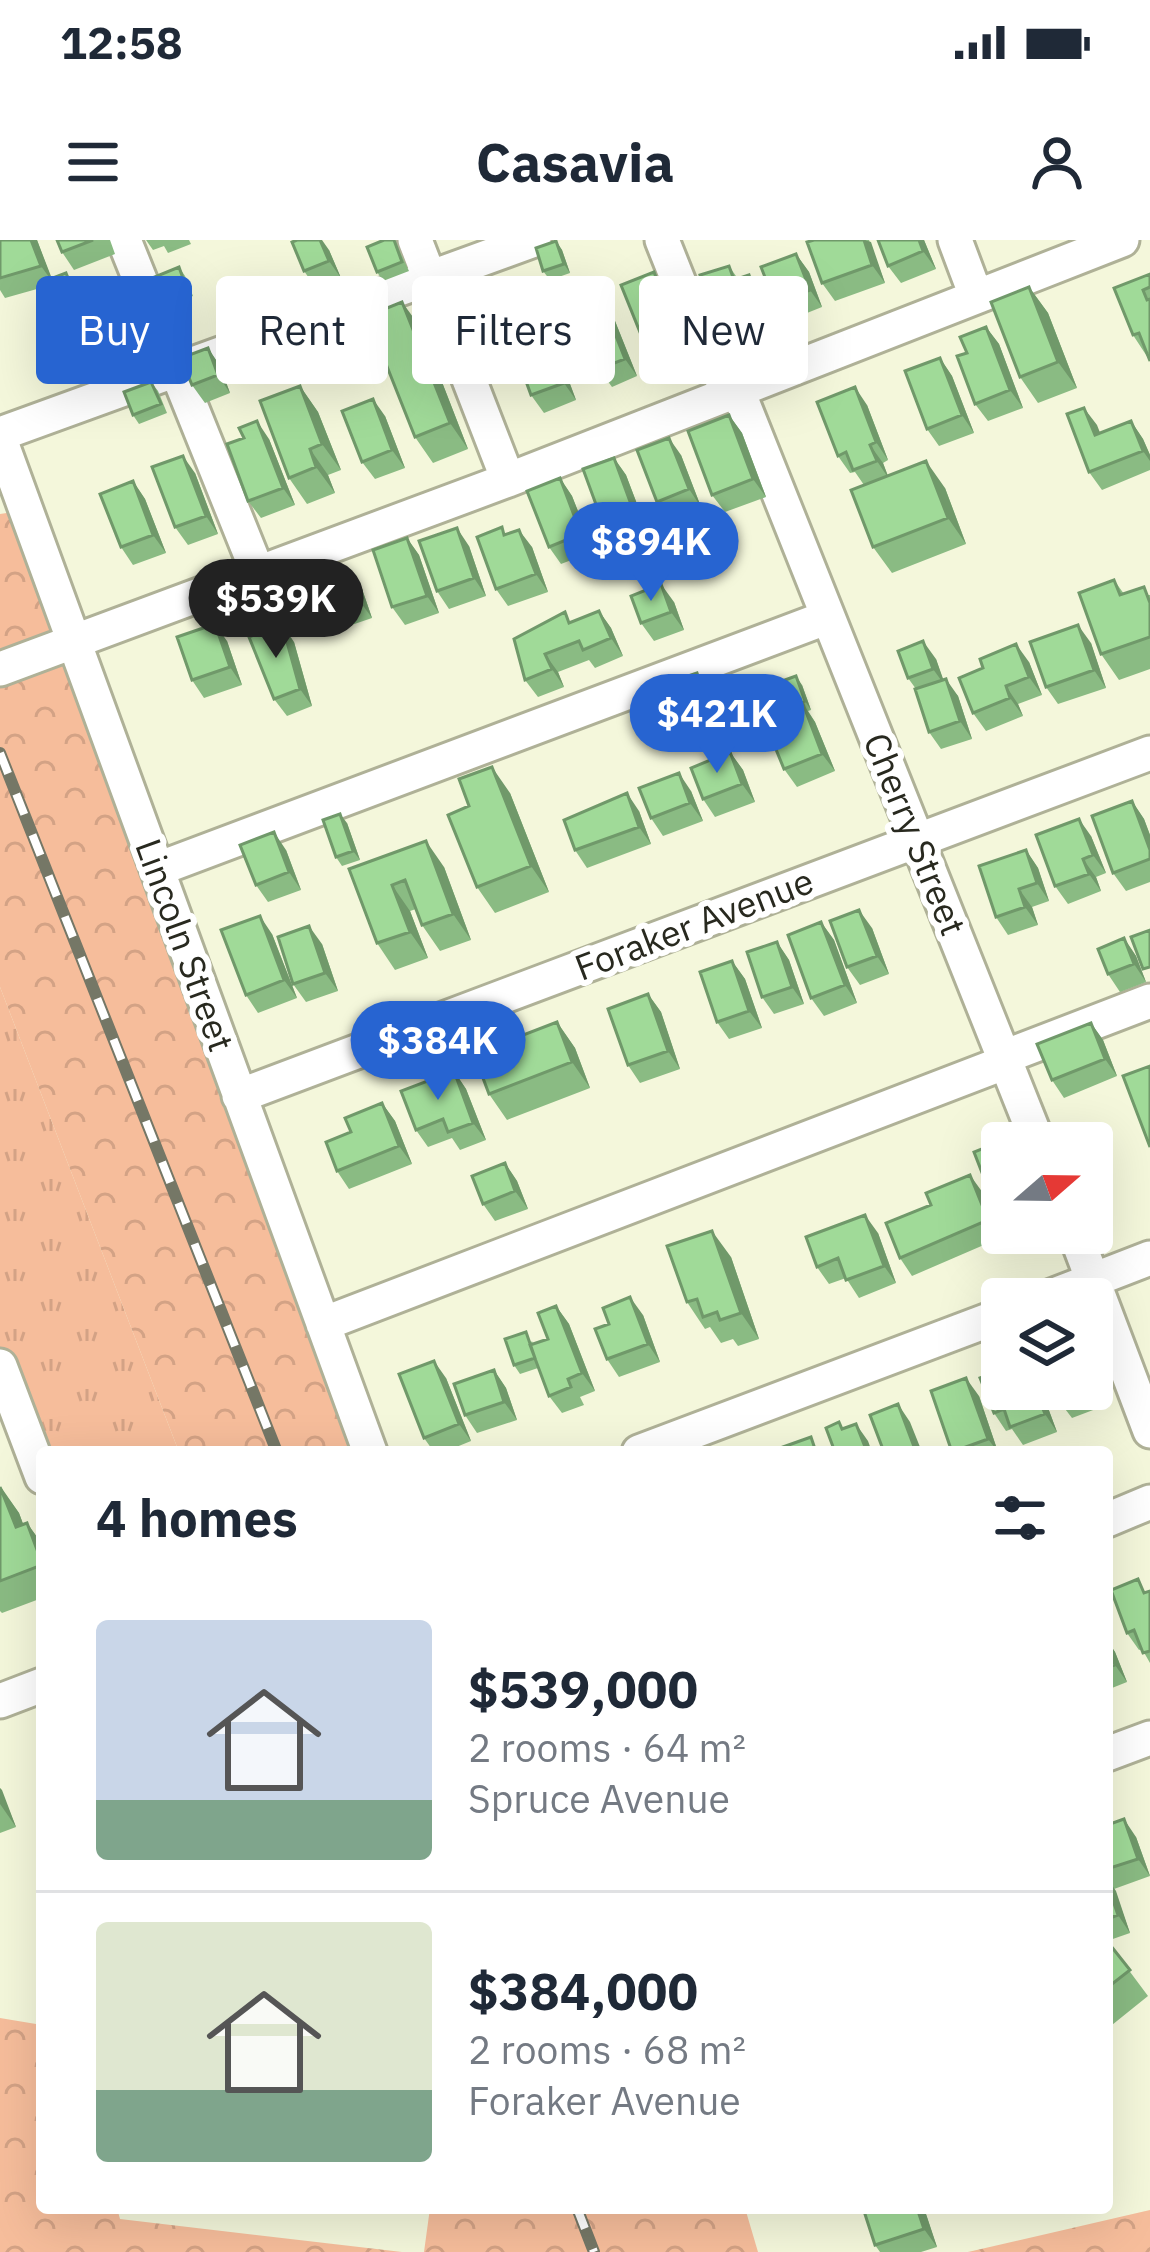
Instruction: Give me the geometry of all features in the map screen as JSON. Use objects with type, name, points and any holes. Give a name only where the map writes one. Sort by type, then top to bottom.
[{"type":"street","points":[[124,240],[138,276]]},
{"type":"street","points":[[415,240],[428,276]]},
{"type":"street","points":[[440,276],[534,240]]},
{"type":"street","name":"Cherry Street","points":[[662,240],[713,368],[738,391],[1030,1122]]},
{"type":"street","points":[[955,240],[976,296]]},
{"type":"street","points":[[0,669],[508,480],[1122,240]]},
{"type":"street","points":[[192,367],[412,287]]},
{"type":"street","points":[[0,436],[144,384]]},
{"type":"street","points":[[182,384],[258,573]]},
{"type":"street","points":[[471,384],[508,480]]},
{"type":"street","name":"Lincoln Street","points":[[0,436],[368,1446]]},
{"type":"street","points":[[158,869],[828,617]]},
{"type":"street","name":"Foraker Avenue","points":[[239,1096],[1150,753]]},
{"type":"street","points":[[322,1324],[1150,1001]]},
{"type":"street","points":[[1099,1278],[1150,1258]]},
{"type":"street","points":[[694,1442],[981,1324]]},
{"type":"street","points":[[1113,1331],[1150,1431]]},
{"type":"street","points":[[0,1366],[36,1461]]},
{"type":"street","points":[[1113,1517],[1150,1502]]},
{"type":"street","points":[[0,1701],[36,1687]]},
{"type":"street","points":[[1113,1752],[1150,1738]]},
{"type":"green space","points":[[26,510],[368,1446],[177,1446],[0,987],[0,514]]},
{"type":"green space","points":[[0,987],[177,1446],[39,1446],[0,1366]]},
{"type":"green space","points":[[0,2018],[36,2024],[36,2214],[119,2214],[120,2219],[402,2252],[0,2252]]},
{"type":"green space","points":[[1150,2210],[1150,2252],[968,2252]]},
{"type":"green space","points":[[429,2214],[747,2214],[758,2252],[424,2252]]},
{"type":"building","points":[[0,240],[31,240],[41,266],[0,278]]},
{"type":"building","points":[[57,240],[93,240],[62,252]]},
{"type":"building","points":[[320,240],[329,261],[304,271],[292,242]]},
{"type":"building","points":[[394,240],[402,262],[377,272],[367,247]]},
{"type":"building","points":[[864,240],[872,265],[822,283],[807,242]]},
{"type":"building","points":[[878,240],[919,240],[923,251],[888,266]]},
{"type":"building","points":[[556,241],[564,264],[543,271],[536,248]]},
{"type":"building","points":[[796,254],[805,276],[764,276],[761,267]]},
{"type":"building","points":[[729,266],[733,276],[700,276]]},
{"type":"building","points":[[179,267],[182,276],[157,276]]},
{"type":"building","points":[[1150,274],[1150,287],[1143,290],[1150,299],[1150,361],[1139,333],[1133,335],[1114,288]]},
{"type":"building","points":[[639,278],[639,330],[621,285]]},
{"type":"building","points":[[1029,287],[1058,362],[1020,377],[991,302]]},
{"type":"building","points":[[402,302],[412,327],[412,384],[435,384],[450,423],[415,437],[388,369],[388,308]]},
{"type":"building","points":[[986,327],[1010,390],[975,404],[957,356],[967,353],[960,337]]},
{"type":"building","points":[[615,334],[625,359],[615,363]]},
{"type":"building","points":[[208,348],[216,376],[192,385],[192,354]]},
{"type":"building","points":[[940,358],[962,415],[927,429],[905,371]]},
{"type":"building","points":[[152,384],[161,404],[133,415],[124,392]]},
{"type":"building","points":[[527,384],[561,384],[531,395]]},
{"type":"building","points":[[300,386],[322,444],[310,449],[316,467],[289,478],[260,401]]},
{"type":"building","points":[[855,387],[876,442],[870,445],[877,461],[853,470],[846,452],[838,456],[817,402]]},
{"type":"building","points":[[373,399],[392,450],[362,462],[342,411]]},
{"type":"building","points":[[1084,408],[1095,435],[1131,421],[1143,451],[1089,472],[1067,414]]},
{"type":"building","points":[[729,415],[753,479],[712,495],[688,431]]},
{"type":"building","points":[[257,421],[283,488],[248,501],[227,444],[244,438],[239,428]]},
{"type":"building","points":[[669,438],[689,489],[657,502],[637,450]]},
{"type":"building","points":[[183,456],[206,516],[175,527],[152,467]]},
{"type":"building","points":[[614,458],[632,507],[601,518],[583,469]]},
{"type":"building","points":[[926,461],[948,518],[873,547],[851,490]]},
{"type":"building","points":[[560,478],[581,534],[549,547],[527,491]]},
{"type":"building","points":[[133,481],[153,535],[121,547],[100,494]]},
{"type":"building","points":[[502,527],[504,535],[519,530],[536,574],[496,589],[477,537]]},
{"type":"building","points":[[457,528],[474,578],[437,591],[419,541]]},
{"type":"building","points":[[611,528],[618,554],[595,561],[587,535]]},
{"type":"building","points":[[407,538],[427,596],[392,607],[373,550]]},
{"type":"building","points":[[350,571],[359,600],[318,614],[308,585]]},
{"type":"building","points":[[1114,580],[1120,595],[1144,587],[1150,603],[1150,637],[1101,654],[1079,593]]},
{"type":"building","points":[[661,584],[671,612],[641,623],[631,596]]},
{"type":"building","points":[[599,611],[611,638],[583,650],[579,641],[545,654],[552,669],[525,680],[514,639],[565,612],[569,623]]},
{"type":"building","points":[[215,624],[230,667],[192,680],[177,637]]},
{"type":"building","points":[[282,624],[300,689],[274,699],[249,637]]},
{"type":"building","points":[[1078,625],[1094,670],[1046,687],[1030,642]]},
{"type":"building","points":[[923,641],[933,669],[908,678],[898,651]]},
{"type":"building","points":[[1016,644],[1029,677],[1006,686],[1010,698],[973,713],[959,678],[983,668],[980,659]]},
{"type":"building","points":[[697,673],[706,701],[672,713],[662,685]]},
{"type":"building","points":[[796,676],[805,701],[779,710],[771,685]]},
{"type":"building","points":[[946,679],[960,721],[929,732],[915,689]]},
{"type":"building","points":[[803,704],[822,754],[784,769],[764,720]]},
{"type":"building","points":[[730,752],[742,784],[703,799],[691,768]]},
{"type":"building","points":[[492,767],[531,866],[477,887],[448,815],[469,806],[459,779]]},
{"type":"building","points":[[679,773],[690,803],[651,818],[639,788]]},
{"type":"building","points":[[627,793],[639,827],[575,850],[564,820]]},
{"type":"building","points":[[1132,801],[1150,859],[1113,873],[1092,816]]},
{"type":"building","points":[[340,814],[353,851],[336,857],[323,820]]},
{"type":"building","points":[[1079,819],[1093,855],[1083,859],[1089,874],[1055,886],[1036,835]]},
{"type":"building","points":[[274,832],[289,872],[256,885],[240,845]]},
{"type":"building","points":[[426,841],[453,914],[422,925],[405,880],[392,885],[410,932],[377,943],[349,869]]},
{"type":"building","points":[[1026,850],[1037,883],[1019,889],[1025,907],[996,917],[979,866]]},
{"type":"building","points":[[859,910],[877,956],[847,967],[830,921]]},
{"type":"building","points":[[260,916],[284,980],[246,995],[221,930]]},
{"type":"building","points":[[821,922],[845,985],[811,998],[788,935]]},
{"type":"building","points":[[309,926],[325,973],[293,984],[278,937]]},
{"type":"building","points":[[1150,930],[1150,967],[1143,969],[1131,937]]},
{"type":"building","points":[[1124,938],[1134,964],[1108,974],[1098,949]]},
{"type":"building","points":[[777,942],[792,987],[762,997],[747,952]]},
{"type":"building","points":[[732,961],[749,1011],[717,1022],[700,972]]},
{"type":"building","points":[[648,994],[668,1051],[628,1065],[608,1009]]},
{"type":"building","points":[[557,1022],[572,1062],[489,1094],[474,1054]]},
{"type":"building","points":[[1091,1023],[1105,1059],[1052,1080],[1037,1044]]},
{"type":"building","points":[[1150,1066],[1150,1147],[1123,1076]]},
{"type":"building","points":[[454,1071],[473,1123],[448,1132],[443,1119],[416,1130],[401,1091]]},
{"type":"building","points":[[382,1103],[399,1146],[337,1171],[326,1142],[351,1132],[345,1118]]},
{"type":"building","points":[[505,1163],[515,1191],[483,1204],[472,1176]]},
{"type":"building","points":[[970,1175],[981,1202],[981,1223],[900,1258],[886,1223],[931,1205],[926,1193]]},
{"type":"building","points":[[865,1215],[884,1266],[846,1280],[838,1258],[817,1267],[806,1237]]},
{"type":"building","points":[[712,1231],[741,1313],[720,1320],[717,1312],[703,1317],[697,1299],[687,1302],[667,1246]]},
{"type":"building","points":[[630,1297],[648,1344],[607,1359],[595,1329],[609,1324],[603,1308]]},
{"type":"building","points":[[556,1306],[582,1373],[568,1379],[571,1387],[549,1396],[530,1345],[548,1339],[538,1313]]},
{"type":"building","points":[[526,1332],[535,1358],[514,1365],[505,1339]]},
{"type":"building","points":[[434,1361],[459,1424],[424,1438],[399,1374]]},
{"type":"building","points":[[494,1370],[504,1402],[465,1415],[454,1384]]},
{"type":"building","points":[[966,1378],[988,1439],[950,1446],[931,1391]]},
{"type":"building","points":[[898,1404],[914,1446],[882,1446],[870,1415]]},
{"type":"building","points":[[1004,1410],[1043,1410],[1045,1414],[1010,1427]]},
{"type":"building","points":[[839,1422],[842,1429],[856,1424],[865,1446],[833,1446],[826,1428]]},
{"type":"building","points":[[811,1437],[814,1446],[786,1446]]},
{"type":"building","points":[[0,1487],[16,1527],[27,1523],[36,1548],[36,1567],[0,1581]]},
{"type":"building","points":[[1138,1579],[1144,1593],[1150,1591],[1150,1651],[1143,1653],[1134,1630],[1127,1633],[1113,1589]]},
{"type":"building","points":[[1124,1819],[1138,1859],[1113,1867],[1113,1823]]},
{"type":"building","points":[[1113,1949],[1130,1970],[1113,1983]]},
{"type":"building","points":[[865,2214],[919,2214],[924,2229],[875,2245]]},
{"type":"railway","points":[[0,753],[275,1446]]},
{"type":"railway","points":[[579,2214],[594,2252]]}]
